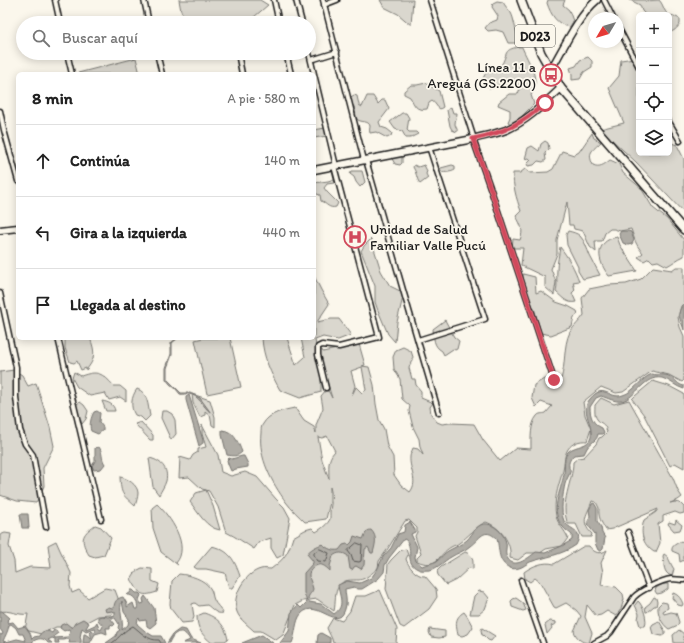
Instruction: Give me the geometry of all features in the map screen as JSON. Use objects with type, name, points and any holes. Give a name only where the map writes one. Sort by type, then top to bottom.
[{"type":"main road","name":"D023","points":[[521,0],[541,53],[560,88],[684,230]]},
{"type":"main road","points":[[550,71],[582,17],[597,0]]},
{"type":"main road","points":[[316,170],[473,139],[498,132],[517,124],[533,113],[560,88]]},
{"type":"main road","points":[[0,230],[16,228]]},
{"type":"street","points":[[144,0],[147,16]]},
{"type":"street","points":[[274,0],[277,16]]},
{"type":"street","points":[[296,0],[300,16]]},
{"type":"street","points":[[337,0],[324,2],[365,160],[439,413]]},
{"type":"street","points":[[430,0],[473,139],[554,380]]},
{"type":"street","points":[[604,0],[610,12]]},
{"type":"street","points":[[56,1],[59,16]]},
{"type":"street","points":[[624,38],[636,61]]},
{"type":"street","points":[[316,58],[337,52]]},
{"type":"street","points":[[69,60],[72,72]]},
{"type":"street","points":[[159,60],[162,72]]},
{"type":"street","points":[[239,60],[242,72]]},
{"type":"street","points":[[288,60],[291,72]]},
{"type":"street","points":[[311,60],[314,72]]},
{"type":"street","points":[[316,82],[335,166],[379,337],[339,347],[324,344],[319,346],[317,351],[326,388]]},
{"type":"street","points":[[0,111],[16,173]]},
{"type":"street","points":[[672,127],[680,141]]},
{"type":"street","points":[[418,340],[486,319],[429,147]]},
{"type":"street","points":[[0,293],[16,367],[16,397],[20,430],[25,444],[33,455],[46,527]]},
{"type":"street","points":[[58,340],[101,519]]},
{"type":"street","points":[[628,532],[649,588]]},
{"type":"street","points":[[594,643],[607,636],[614,629],[634,597],[639,593],[671,579],[684,580]]},
{"type":"street","points":[[521,580],[543,643]]},
{"type":"shaded area","points":[[179,0],[260,0],[268,5],[255,16],[184,16],[181,11]]},
{"type":"shaded area","points":[[380,0],[413,0],[411,25],[398,14],[384,7]]},
{"type":"shaded area","points":[[548,0],[565,0],[563,5],[569,10],[573,21],[570,27],[561,24],[555,19],[547,3]]},
{"type":"shaded area","points":[[630,0],[659,0],[666,12],[643,12],[640,5]]},
{"type":"shaded area","points":[[497,1],[503,2],[512,15],[519,39],[515,43],[508,43],[503,32],[496,30],[488,31],[485,28],[489,23],[497,20],[498,16],[492,7],[493,3]]},
{"type":"shaded area","points":[[672,16],[680,19],[680,24],[672,32]]},
{"type":"shaded area","points":[[522,47],[535,77],[534,89],[531,95],[534,104],[517,121],[511,124],[508,122],[510,110],[498,105],[499,102],[509,94],[518,94],[520,88],[519,85],[508,89],[504,84],[489,88],[483,81],[487,72],[502,64],[510,49]]},
{"type":"shaded area","points":[[588,57],[592,61],[592,67],[584,72],[580,79],[572,80],[570,68],[576,66],[580,60]]},
{"type":"shaded area","points":[[634,58],[636,63],[636,156],[672,156],[672,143],[677,145],[684,159],[684,213],[636,162],[600,129],[624,123],[609,88],[619,76],[621,60]]},
{"type":"shaded area","points":[[128,60],[136,60],[140,72],[82,72]]},
{"type":"shaded area","points":[[426,83],[439,91],[443,107],[440,109],[432,101],[429,103],[427,109],[420,109],[414,105],[410,97],[404,94],[404,91],[411,85]]},
{"type":"shaded area","points":[[354,95],[357,96],[359,105],[362,107],[367,96],[373,96],[378,104],[382,100],[385,100],[389,109],[379,122],[381,127],[392,133],[391,136],[387,138],[376,132],[370,133],[369,124],[357,119],[355,110],[349,98]]},
{"type":"shaded area","points":[[451,107],[453,113],[457,113],[455,124],[457,132],[452,130],[450,126],[447,110]]},
{"type":"shaded area","points":[[402,113],[406,113],[409,118],[407,130],[418,134],[410,138],[406,138],[402,131],[395,129],[390,122]]},
{"type":"shaded area","points":[[325,128],[327,136],[316,138],[316,130]]},
{"type":"shaded area","points":[[592,133],[594,138],[601,142],[591,152],[590,157],[593,165],[602,166],[610,160],[619,164],[623,173],[641,188],[653,208],[667,219],[684,240],[684,256],[667,266],[658,261],[653,262],[649,258],[644,261],[638,257],[643,253],[637,244],[631,229],[620,231],[610,229],[605,233],[602,241],[595,241],[596,252],[590,247],[583,231],[574,229],[573,225],[569,225],[567,202],[557,240],[557,254],[551,269],[556,282],[554,295],[545,287],[545,277],[521,265],[523,248],[512,248],[513,239],[520,240],[522,230],[516,216],[521,211],[515,192],[513,173],[520,173],[525,169],[530,173],[548,172],[553,169],[562,151],[574,155],[579,152]]},
{"type":"shaded area","points":[[545,141],[548,143],[549,149],[545,153],[546,160],[543,162],[538,161],[534,165],[528,166],[527,164],[531,160],[529,158],[525,159],[528,148],[532,146],[539,151],[541,144]]},
{"type":"shaded area","points":[[402,155],[402,163],[400,165],[395,164],[391,157]]},
{"type":"shaded area","points":[[414,165],[418,167],[424,165],[427,171],[426,174],[428,178],[420,184],[413,167]]},
{"type":"shaded area","points":[[452,165],[455,166],[455,170],[442,172],[440,169],[441,168]]},
{"type":"shaded area","points":[[352,171],[362,171],[365,182],[360,187],[354,177],[350,174]]},
{"type":"shaded area","points":[[335,180],[334,183],[327,184],[324,188],[338,203],[336,207],[330,207],[321,201],[320,195],[316,194],[316,183]]},
{"type":"shaded area","points":[[568,231],[577,234],[582,238],[600,275],[583,279],[567,245],[566,235]]},
{"type":"shaded area","points":[[617,237],[620,245],[637,271],[609,276],[600,258],[601,247],[610,239]]},
{"type":"shaded area","points":[[371,239],[381,271],[390,286],[404,293],[397,322],[395,342],[388,334],[377,308],[375,302],[375,286],[361,251]]},
{"type":"shaded area","points":[[560,247],[571,263],[579,281],[573,282],[575,290],[572,293],[576,302],[568,301],[556,292],[557,264]]},
{"type":"shaded area","points":[[653,267],[672,270],[676,267],[684,267],[684,303],[681,306],[678,317],[684,336],[684,380],[682,382],[669,375],[652,371],[623,392],[616,393],[601,387],[583,402],[585,415],[591,429],[587,441],[576,442],[566,452],[556,500],[556,516],[568,538],[562,546],[546,549],[540,553],[527,553],[518,560],[510,558],[509,546],[504,536],[496,527],[486,522],[458,544],[452,546],[437,560],[429,564],[417,561],[417,558],[421,554],[415,536],[417,528],[409,520],[405,521],[379,561],[378,568],[369,576],[359,580],[348,580],[343,582],[337,588],[334,611],[317,599],[303,601],[295,605],[283,635],[276,640],[261,631],[254,631],[242,620],[237,612],[236,599],[245,580],[255,571],[271,569],[279,562],[285,556],[293,537],[312,528],[316,532],[326,525],[330,519],[332,497],[330,487],[330,502],[326,519],[305,522],[290,507],[271,478],[264,460],[261,442],[261,427],[269,417],[295,408],[304,421],[314,427],[316,433],[316,425],[323,408],[321,396],[326,390],[332,398],[318,352],[359,344],[365,365],[362,366],[369,367],[374,385],[379,420],[384,429],[387,446],[393,457],[394,475],[401,485],[410,492],[414,484],[410,462],[410,456],[413,448],[418,449],[423,455],[419,439],[413,427],[409,411],[410,406],[402,399],[400,379],[394,369],[393,357],[396,350],[403,347],[411,351],[413,357],[409,368],[412,379],[415,379],[416,385],[421,391],[421,398],[433,403],[430,407],[431,414],[437,422],[442,424],[474,424],[483,440],[500,461],[516,448],[531,449],[531,432],[533,423],[539,414],[546,413],[552,406],[541,402],[536,407],[532,398],[534,385],[544,379],[561,379],[568,337],[570,332],[584,315],[582,298],[589,289],[609,285],[626,284],[641,279]],"holes":[[[362,367],[366,390],[362,393],[356,387],[352,395],[355,386],[351,371]],[[327,436],[335,451],[330,460],[329,479],[322,460],[318,437],[322,438]]]},
{"type":"shaded area","points":[[523,274],[535,277],[536,293],[541,291],[556,302],[577,311],[578,314],[574,317],[572,327],[551,335],[541,333],[535,311],[523,283]]},
{"type":"shaded area","points":[[316,280],[329,304],[317,322],[339,319],[351,335],[338,340],[323,337],[316,340]]},
{"type":"shaded area","points":[[445,320],[454,337],[459,341],[457,349],[453,349],[444,355],[435,344],[433,329]]},
{"type":"shaded area","points":[[65,340],[91,340],[94,355],[92,362],[86,370],[86,368],[81,370],[77,361],[74,363],[70,362],[65,348]]},
{"type":"shaded area","points":[[195,340],[230,340],[241,387],[207,394]]},
{"type":"shaded area","points":[[262,340],[288,340],[296,365],[305,357],[301,340],[315,340],[321,374],[321,392],[300,398],[280,390],[268,365]]},
{"type":"shaded area","points":[[14,370],[22,375],[28,386],[36,383],[50,427],[54,446],[43,468],[44,486],[36,503],[17,501],[0,495],[0,372]]},
{"type":"shaded area","points":[[74,372],[81,376],[96,373],[103,376],[114,386],[120,386],[126,391],[126,401],[120,397],[109,400],[105,393],[90,396],[77,387],[72,378]]},
{"type":"shaded area","points":[[653,381],[669,386],[684,394],[684,468],[675,463],[670,466],[644,415],[632,399]]},
{"type":"shaded area","points":[[137,389],[143,393],[148,404],[150,416],[145,421],[141,417],[135,415],[132,409],[132,399]]},
{"type":"shaded area","points":[[192,394],[210,400],[215,417],[215,427],[212,425],[210,415],[205,411],[205,415],[200,417],[193,403]]},
{"type":"shaded area","points":[[601,398],[614,404],[629,400],[673,478],[682,497],[670,503],[680,503],[684,507],[684,513],[680,514],[675,512],[663,516],[663,521],[658,524],[660,543],[656,552],[650,549],[645,542],[642,529],[644,520],[658,509],[612,529],[606,530],[600,519],[599,508],[596,502],[592,501],[585,521],[592,534],[591,537],[582,537],[576,524],[568,524],[565,508],[573,462],[578,458],[584,457],[596,444],[599,438],[607,432],[605,426],[598,421],[595,414],[595,405]]},
{"type":"shaded area","points":[[102,401],[110,404],[115,411],[106,411]]},
{"type":"shaded area","points":[[80,402],[88,411],[86,419],[82,424],[79,421],[75,405]]},
{"type":"shaded area","points":[[162,411],[167,411],[172,414],[175,420],[176,434],[171,440],[161,418]]},
{"type":"shaded area","points":[[141,422],[153,435],[153,440],[150,440],[135,424]]},
{"type":"shaded area","points":[[202,425],[218,455],[221,472],[231,476],[245,472],[257,477],[284,507],[290,518],[283,555],[277,558],[271,548],[271,538],[259,542],[254,549],[226,532],[218,507],[209,491],[202,489],[189,477],[179,478],[180,457],[190,460],[193,455],[198,452],[198,449],[206,447],[202,434]]},
{"type":"shaded area","points":[[149,458],[163,465],[166,472],[166,481],[159,495],[153,487]]},
{"type":"shaded area","points":[[120,477],[129,480],[138,490],[135,506],[123,494]]},
{"type":"shaded area","points":[[206,490],[213,506],[220,530],[215,529],[206,523],[190,502],[196,493]]},
{"type":"shaded area","points":[[157,504],[173,523],[180,540],[180,556],[176,563],[178,565],[161,552],[153,528],[152,508]]},
{"type":"shaded area","points":[[676,520],[682,525],[680,530],[674,531],[668,524],[669,522],[675,524]]},
{"type":"shaded area","points":[[95,525],[101,527],[111,538],[104,555],[95,557],[89,555],[84,545],[83,538]]},
{"type":"shaded area","points":[[5,533],[11,534],[9,546],[14,561],[15,573],[30,567],[51,568],[48,545],[56,541],[71,573],[70,586],[72,593],[79,590],[88,598],[105,588],[115,590],[118,598],[118,608],[115,609],[111,615],[98,616],[77,627],[56,627],[41,634],[25,630],[28,614],[6,611],[0,612],[0,535]]},
{"type":"shaded area","points":[[681,541],[684,543],[684,560],[680,562],[679,554],[672,551],[672,549],[673,546]]},
{"type":"shaded area","points":[[212,546],[227,553],[236,565],[240,576],[232,588],[229,588],[225,573],[206,569],[197,569],[194,567]]},
{"type":"shaded area","points":[[584,546],[589,546],[597,552],[607,550],[601,563],[603,572],[601,585],[616,587],[623,594],[624,599],[621,609],[616,616],[607,611],[596,616],[587,605],[585,617],[592,633],[589,643],[579,639],[574,631],[581,616],[576,610],[566,603],[556,608],[554,607],[540,582],[535,578],[530,582],[525,579],[524,572],[538,565],[546,563],[554,564]]},
{"type":"shaded area","points":[[406,549],[408,555],[406,559],[409,565],[416,573],[425,576],[436,589],[437,597],[429,609],[404,628],[400,626],[386,589],[388,564],[401,550]]},
{"type":"shaded area","points":[[465,552],[470,555],[473,561],[473,569],[469,568],[456,580],[446,585],[438,575],[437,571]]},
{"type":"shaded area","points":[[664,554],[667,556],[674,569],[672,576],[665,571]]},
{"type":"shaded area","points":[[142,568],[152,569],[152,581],[159,584],[157,592],[143,594],[136,588],[131,579],[136,571]]},
{"type":"shaded area","points":[[179,574],[188,575],[204,582],[211,590],[215,602],[223,613],[216,612],[207,605],[199,606],[195,603],[192,604],[194,617],[192,622],[182,623],[171,609],[170,604],[172,581]]},
{"type":"shaded area","points":[[663,584],[668,584],[668,589],[657,594],[655,591],[656,588]]},
{"type":"shaded area","points":[[380,590],[397,629],[396,643],[333,643],[327,628],[333,618],[342,621],[350,611],[355,596],[366,596]]},
{"type":"shaded area","points":[[479,591],[484,592],[489,598],[485,609],[479,614],[470,614],[474,596]]},
{"type":"shaded area","points":[[673,593],[681,599],[683,604],[682,606],[678,605],[672,598]]},
{"type":"shaded area","points":[[654,597],[656,598],[657,602],[656,606],[646,612],[645,607]]},
{"type":"shaded area","points":[[516,598],[523,603],[526,610],[523,611],[512,607],[511,601]]},
{"type":"shaded area","points":[[638,601],[642,606],[644,613],[646,621],[645,626],[640,626],[638,619],[639,614],[635,605]]},
{"type":"shaded area","points":[[662,602],[667,603],[668,608],[663,611],[664,614],[671,612],[676,613],[679,622],[678,625],[669,629],[664,625],[658,612],[658,606]]},
{"type":"shaded area","points":[[464,612],[473,627],[468,634],[462,636],[458,635],[456,622]]},
{"type":"shaded area","points":[[204,613],[219,621],[226,631],[228,639],[225,641],[216,641],[212,643],[205,637],[199,628],[197,621],[197,616]]},
{"type":"shaded area","points":[[550,621],[556,622],[556,624],[551,626],[552,628],[547,634],[545,625]]},
{"type":"shaded area","points":[[659,621],[665,631],[665,634],[662,636],[653,634],[651,627]]},
{"type":"shaded area","points":[[482,628],[495,636],[491,641],[482,635]]},
{"type":"shaded area","points":[[430,629],[445,631],[445,637],[431,637],[429,632]]},
{"type":"shaded area","points":[[679,630],[684,634],[684,643],[674,643],[673,635]]},
{"type":"water","points":[[621,231],[631,232],[634,240],[632,244],[628,245],[623,243],[619,234]]},
{"type":"water","points":[[684,304],[684,330],[679,314],[681,307]]},
{"type":"water","points":[[176,340],[172,343],[172,355],[167,368],[167,379],[181,393],[190,393],[200,398],[211,413],[196,397],[188,394],[180,394],[166,379],[166,368],[171,354],[171,343]]},
{"type":"water","points":[[652,374],[664,375],[673,378],[680,385],[684,386],[684,389],[665,379],[656,378],[645,383],[627,399],[616,401],[601,396],[596,398],[590,407],[593,420],[602,428],[604,432],[603,434],[598,434],[584,454],[574,455],[569,462],[570,472],[565,484],[563,497],[562,508],[564,521],[577,533],[578,540],[576,545],[559,553],[530,562],[520,568],[513,569],[506,565],[501,559],[497,539],[493,535],[485,534],[468,548],[451,557],[436,568],[421,570],[411,563],[409,547],[404,539],[389,558],[385,565],[384,572],[378,579],[362,589],[354,587],[345,589],[346,605],[343,614],[339,617],[333,617],[314,610],[307,610],[299,617],[292,643],[280,643],[289,631],[291,613],[298,605],[301,608],[307,602],[304,593],[304,573],[313,561],[307,554],[312,549],[323,544],[330,549],[339,550],[343,545],[349,545],[354,536],[363,539],[369,530],[371,530],[375,535],[373,553],[371,553],[368,547],[365,549],[364,565],[361,569],[356,566],[352,570],[350,569],[348,556],[340,553],[333,556],[330,571],[322,565],[315,566],[311,569],[309,576],[313,589],[309,596],[309,602],[321,604],[334,614],[338,611],[341,604],[338,585],[347,581],[360,583],[371,578],[377,570],[383,557],[391,548],[398,534],[404,532],[405,525],[410,522],[415,530],[415,532],[411,534],[417,547],[415,557],[416,561],[422,566],[437,561],[447,552],[467,540],[478,527],[484,524],[488,524],[500,531],[506,543],[506,555],[512,563],[520,562],[536,552],[545,553],[572,540],[572,535],[559,521],[556,508],[567,453],[572,449],[588,443],[591,437],[586,412],[587,403],[595,394],[599,392],[618,396],[623,395]]},
{"type":"water","points":[[189,395],[203,440],[203,443],[199,446],[186,400],[186,397]]},
{"type":"water","points":[[97,411],[100,413],[99,422],[103,427],[103,430],[98,434],[91,431],[90,426],[93,414]]},
{"type":"water","points":[[222,430],[230,432],[233,435],[242,452],[240,454],[235,456],[227,455]]},
{"type":"water","points":[[99,447],[105,464],[101,469],[94,470],[92,466],[95,461],[95,448]]},
{"type":"water","points":[[244,456],[248,467],[231,471],[227,460],[229,458],[232,459]]},
{"type":"water","points":[[594,503],[597,508],[597,521],[605,538],[603,549],[601,551],[598,550],[595,543],[595,534],[587,524],[590,516],[589,510]]},
{"type":"water","points":[[20,514],[28,514],[29,528],[22,528]]},
{"type":"water","points":[[131,590],[133,590],[141,595],[139,600],[141,604],[144,603],[143,599],[145,596],[154,608],[156,623],[150,628],[147,626],[146,620],[140,621],[139,618],[137,624],[153,636],[161,636],[165,643],[106,643],[116,636],[117,632],[120,630],[118,628],[119,624],[115,618],[110,618],[115,624],[113,626],[110,625],[110,628],[106,628],[107,634],[102,632],[95,634],[90,643],[83,643],[84,634],[91,638],[89,632],[91,630],[95,632],[96,629],[94,628],[86,631],[82,628],[80,637],[81,643],[69,643],[70,640],[68,639],[58,640],[59,643],[55,643],[55,639],[52,638],[48,640],[52,643],[38,639],[32,642],[33,643],[0,643],[0,634],[2,635],[3,633],[0,629],[0,611],[10,618],[7,621],[8,623],[13,622],[18,628],[25,626],[32,639],[39,636],[43,632],[48,631],[52,633],[54,630],[58,633],[54,636],[55,638],[67,637],[70,631],[69,629],[64,631],[60,628],[61,625],[66,623],[72,628],[75,623],[83,619],[89,623],[86,629],[95,625],[97,622],[99,629],[101,630],[103,626],[98,620],[98,617],[115,615],[115,612],[106,612],[105,609],[109,607],[114,608],[116,601],[119,598],[123,597],[127,607],[133,603],[135,609],[137,609],[135,599],[130,595],[127,595],[131,592]],"holes":[[[122,601],[124,612],[129,619],[128,625],[122,630]],[[11,624],[16,628],[19,634],[23,634],[26,641],[17,639],[6,642],[3,641],[9,625]]]},
{"type":"water","points":[[180,629],[186,630],[191,639],[201,643],[183,643],[190,640],[184,633],[179,632],[173,636],[169,643],[167,643],[173,634]]},
{"type":"water","points":[[321,633],[330,638],[330,643],[317,643],[318,635]]},
{"type":"water","points":[[262,635],[273,643],[242,643]]},
{"type":"place","name":"Línea 11 a Areguá (GS.2200)","points":[[551,75]]},
{"type":"place","name":"Unidad de Salud Familiar Valle Pucú","points":[[355,237]]},
{"type":"route","points":[[545,103],[517,124],[507,129],[473,139],[554,380]]}]
